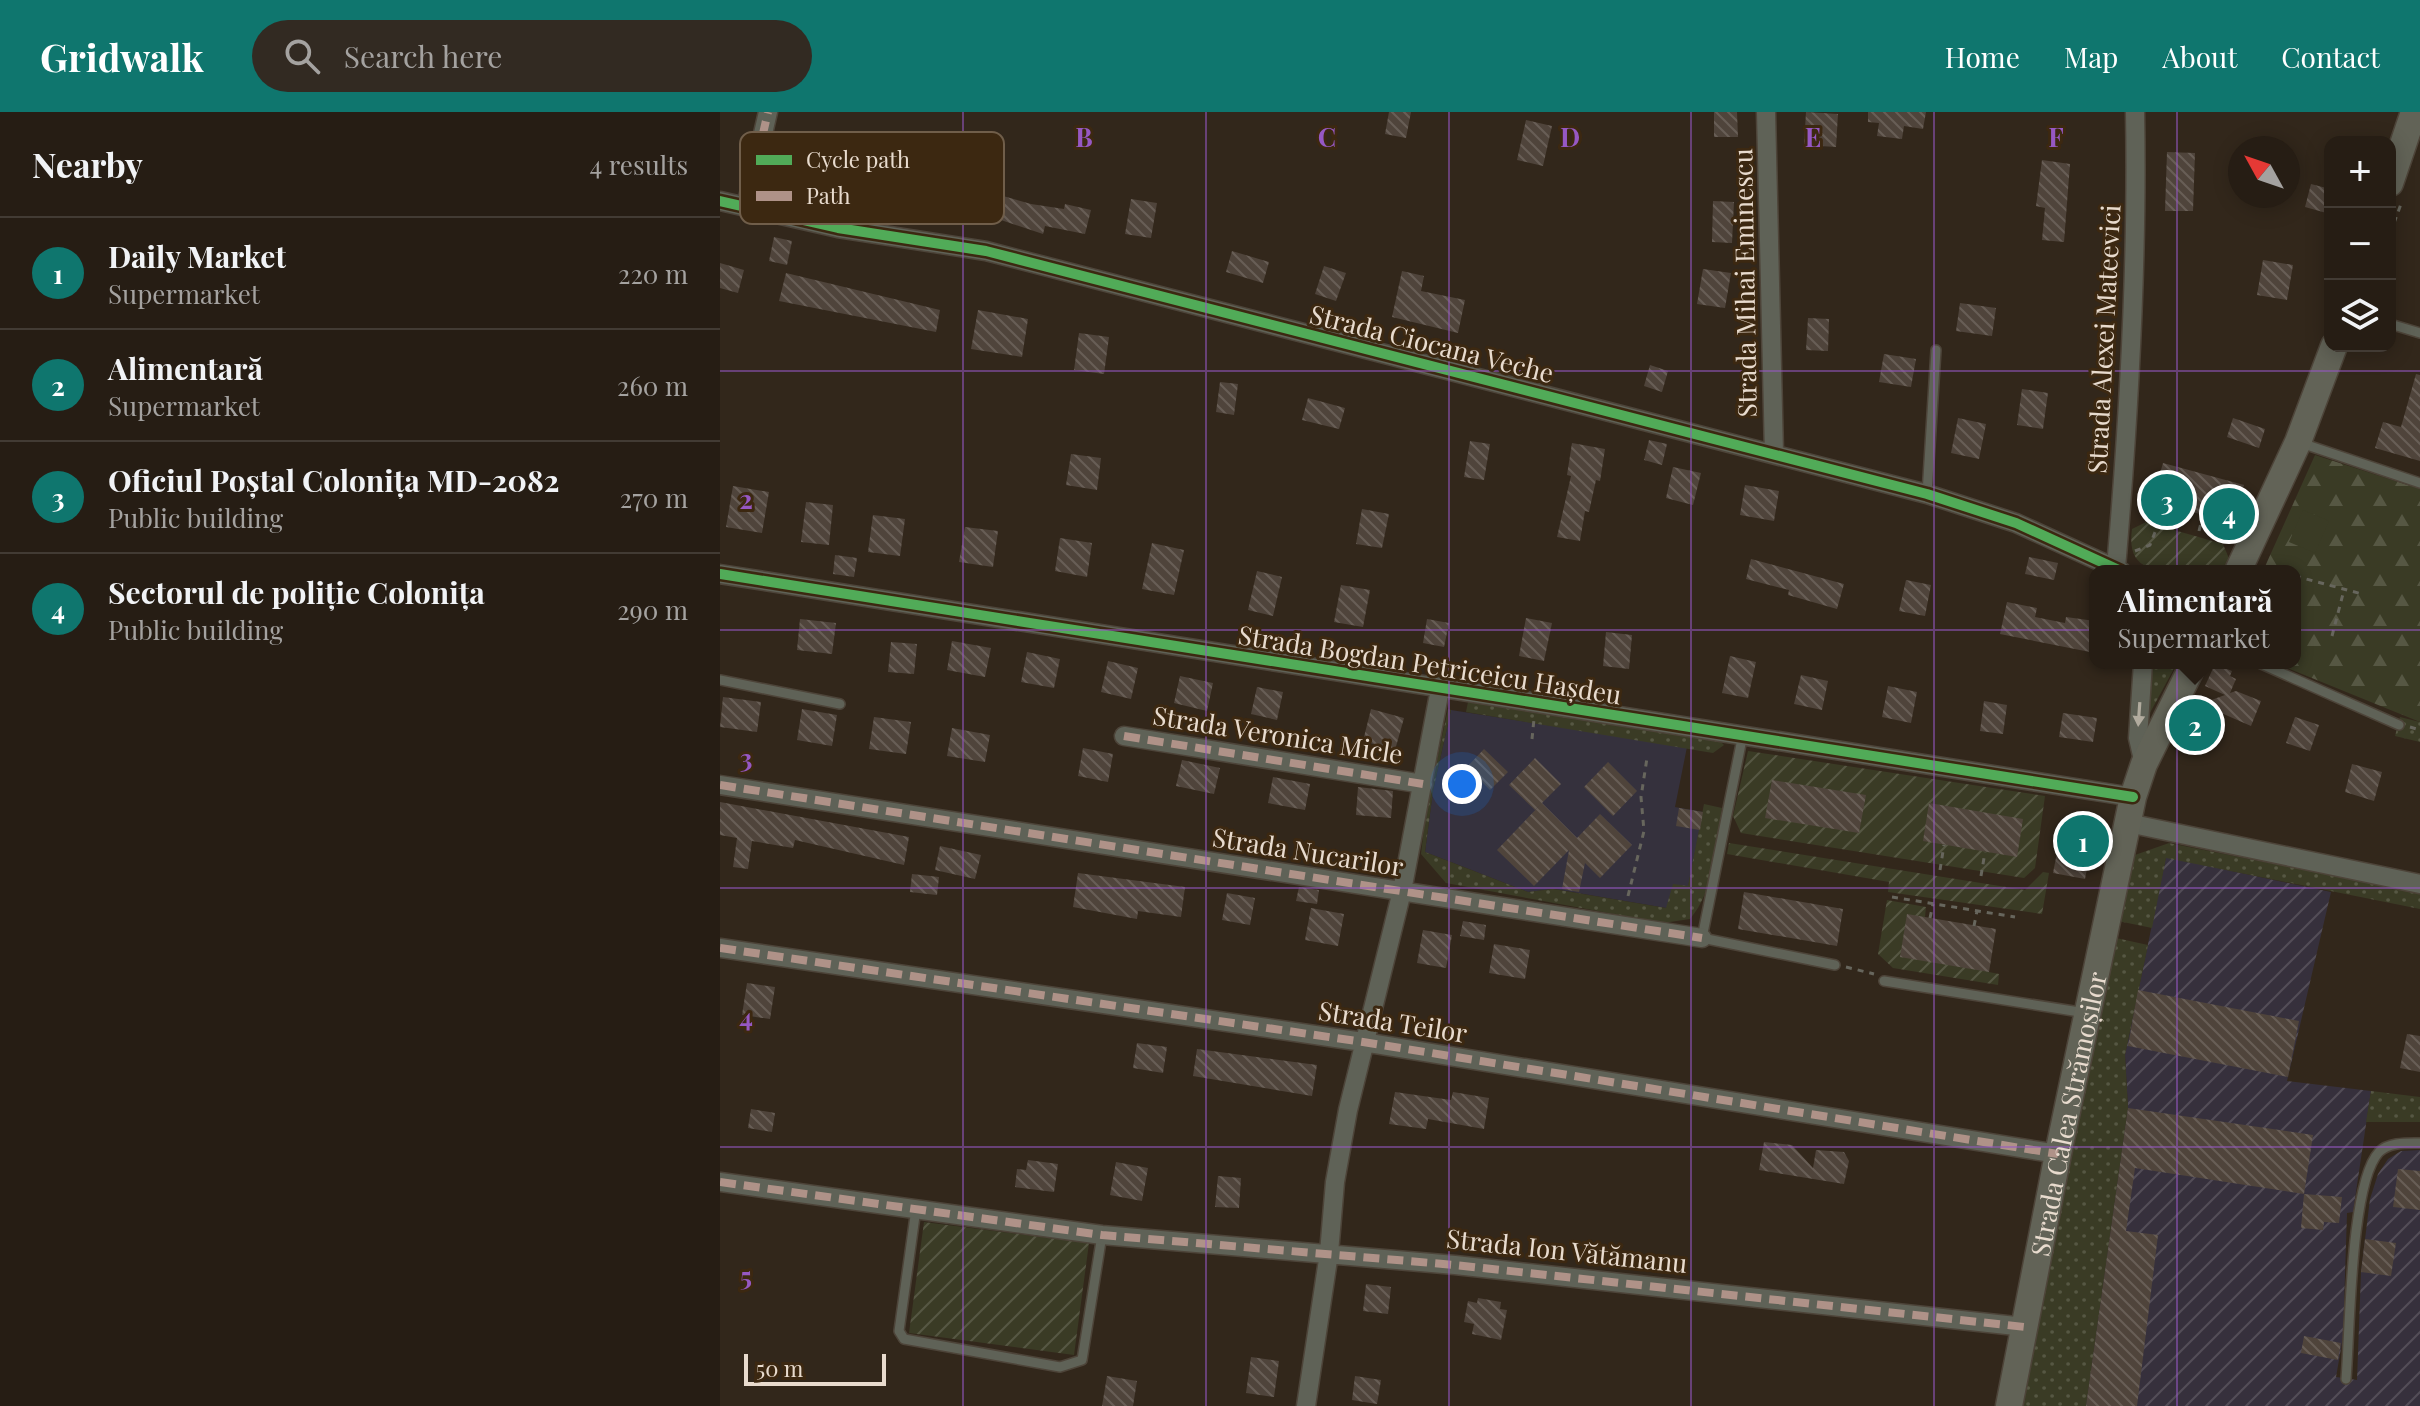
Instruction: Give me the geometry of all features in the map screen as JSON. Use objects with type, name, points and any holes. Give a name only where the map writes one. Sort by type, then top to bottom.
[{"type":"street","points":[[763,132],[768,112]]},
{"type":"street","name":"Strada Mihai Eminescu","points":[[1766,112],[1774,454]]},
{"type":"street","name":"Strada Alexei Mateevici","points":[[2118,565],[2136,234],[2135,112]]},
{"type":"street","points":[[2396,165],[2414,112]]},
{"type":"street","name":"Strada Ciocana Veche","points":[[720,201],[740,206]]},
{"type":"street","name":"Strada Ciocana Veche","points":[[820,224],[986,251],[1927,494],[2016,523],[2116,565]]},
{"type":"street","points":[[2250,565],[2332,352]]},
{"type":"street","name":"Strada Bogdan Petriceicu Hașdeu","points":[[720,574],[2133,797]]},
{"type":"street","points":[[2143,669],[2138,738],[2144,764]]},
{"type":"street","name":"Strada Calea Strămoșilor","points":[[2009,1406],[2133,797],[2144,764],[2191,669]]},
{"type":"street","points":[[1306,1406],[1329,1253],[1335,1182],[1363,1042],[1402,891],[1440,689]]},
{"type":"street","name":"Strada Veronica Micle","points":[[1124,736],[1423,784]]},
{"type":"street","name":"Strada Nucarilor","points":[[720,785],[1702,938]]},
{"type":"street","points":[[2128,823],[2420,884]]},
{"type":"street","name":"Strada Teilor","points":[[720,948],[1363,1042],[2058,1154]]},
{"type":"street","name":"Strada Ion Vătămanu","points":[[720,1182],[1102,1235],[1329,1253],[1704,1290],[2025,1327]]},
{"type":"lane","points":[[2396,326],[2420,333]]},
{"type":"lane","points":[[1927,494],[1936,350]]},
{"type":"lane","points":[[2298,442],[2420,483]]},
{"type":"lane","points":[[2273,669],[2399,725]]},
{"type":"lane","points":[[720,680],[840,704]]},
{"type":"lane","points":[[1702,938],[1743,734]]},
{"type":"lane","name":"Strada Nucarilor","points":[[1702,938],[1835,965]]},
{"type":"lane","points":[[1884,981],[2087,1013]]},
{"type":"lane","points":[[2346,1379],[2356,1230],[2372,1164],[2380,1151],[2395,1144],[2420,1143]]},
{"type":"lane","points":[[916,1209],[899,1331],[904,1339],[1060,1367],[1082,1360],[1102,1235]]},
{"type":"path","points":[[2199,531],[2203,515]]},
{"type":"path","points":[[2120,565],[2150,545],[2159,522]]},
{"type":"path","points":[[2301,578],[2362,594]]},
{"type":"path","points":[[2332,636],[2344,590]]},
{"type":"path","points":[[1628,896],[1644,831],[1641,797],[1647,758]]},
{"type":"path","points":[[1940,870],[1944,845]]},
{"type":"path","points":[[1981,876],[1985,852]]},
{"type":"path","points":[[1892,897],[2015,917]]},
{"type":"path","points":[[1930,918],[1933,904]]},
{"type":"path","points":[[1974,926],[1977,911]]},
{"type":"path","points":[[1835,965],[1873,973],[1884,981]]},
{"type":"shaded area","points":[[1451,710],[1687,747],[1675,807],[1703,812],[1688,887],[1666,908],[1554,889],[1528,892],[1425,852],[1433,791]]},
{"type":"shaded area","points":[[2166,857],[2331,892],[2287,1081],[2371,1091],[2353,1212],[2347,1213],[2343,1337],[2336,1377],[2357,1380],[2361,1272],[2370,1199],[2378,1174],[2388,1159],[2401,1151],[2420,1150],[2420,1406],[2086,1406],[2128,1108],[2125,1055]]},
{"type":"green space","points":[[2315,455],[2420,489],[2420,722],[2290,669],[2301,669],[2301,565],[2266,565]]},
{"type":"green space","points":[[2303,510],[2329,521],[2315,553],[2289,542]]},
{"type":"green space","points":[[2146,522],[2223,544],[2230,561],[2228,565],[2145,565],[2134,554],[2132,529]]},
{"type":"green space","points":[[2149,669],[2174,669],[2145,722]]},
{"type":"green space","points":[[1468,702],[1720,741],[1724,745],[1713,753],[1466,712]]},
{"type":"green space","points":[[1448,709],[1451,710],[1433,791],[1425,852],[1528,892],[1553,889],[1666,908],[1673,884],[1688,886],[1704,804],[1722,808],[1710,881],[1690,919],[1663,923],[1446,883],[1421,854],[1426,811]]},
{"type":"green space","points":[[2400,717],[2420,722],[2420,742],[2395,736]]},
{"type":"green space","points":[[1748,751],[2045,796],[2035,868],[2024,878],[1741,833],[1733,816]]},
{"type":"green space","points":[[1729,843],[2025,890],[2043,872],[2049,873],[2042,914],[1888,892],[1889,882],[1727,854]]},
{"type":"green space","points":[[2169,843],[2420,893],[2420,909],[2166,858],[2152,928],[2118,921],[2135,855]]},
{"type":"green space","points":[[1887,900],[1926,907],[1925,917],[1989,972],[1999,974],[1998,985],[1893,968],[1878,954]]},
{"type":"green space","points":[[2116,938],[2148,945],[2125,1055],[2128,1108],[2086,1406],[2021,1406]]},
{"type":"green space","points":[[2371,1091],[2420,1097],[2420,1122],[2366,1122]]},
{"type":"green space","points":[[924,1222],[1089,1243],[1074,1355],[909,1333]]},
{"type":"building","points":[[1389,112],[1411,112],[1406,138],[1385,134]]},
{"type":"building","points":[[1714,112],[1737,112],[1738,137],[1714,137]]},
{"type":"building","points":[[1806,112],[1838,114],[1836,147],[1804,145]]},
{"type":"building","points":[[1868,112],[1926,112],[1923,129],[1904,126],[1902,139],[1877,136],[1879,123],[1868,122]]},
{"type":"building","points":[[1526,120],[1552,126],[1543,166],[1517,160]]},
{"type":"building","points":[[2167,152],[2195,153],[2193,211],[2165,211]]},
{"type":"building","points":[[2042,160],[2070,164],[2064,242],[2042,240],[2045,208],[2036,206]]},
{"type":"building","points":[[2311,184],[2324,187],[2324,212],[2305,207]]},
{"type":"building","points":[[1004,196],[1031,204],[1064,209],[1065,204],[1091,210],[1085,234],[1045,226],[1043,234],[1004,221]]},
{"type":"building","points":[[1131,199],[1157,203],[1151,238],[1125,234]]},
{"type":"building","points":[[1713,201],[1734,202],[1732,243],[1712,242]]},
{"type":"building","points":[[774,237],[792,241],[787,265],[769,261]]},
{"type":"building","points":[[1232,251],[1269,262],[1263,283],[1226,272]]},
{"type":"building","points":[[2263,260],[2293,265],[2287,300],[2257,295]]},
{"type":"building","points":[[720,263],[744,270],[738,293],[720,288]]},
{"type":"building","points":[[1324,266],[1346,273],[1336,301],[1315,294]]},
{"type":"building","points":[[1703,269],[1731,273],[1725,308],[1697,304]]},
{"type":"building","points":[[1402,271],[1424,276],[1421,291],[1465,300],[1458,333],[1392,317]]},
{"type":"building","points":[[786,273],[940,310],[936,332],[779,301]]},
{"type":"building","points":[[1960,303],[1996,308],[1992,336],[1956,331]]},
{"type":"building","points":[[978,310],[1028,319],[1022,357],[971,349]]},
{"type":"building","points":[[1808,318],[1829,319],[1828,351],[1806,350]]},
{"type":"building","points":[[1079,333],[1109,337],[1104,374],[1074,370]]},
{"type":"building","points":[[1884,354],[1916,359],[1911,387],[1879,382]]},
{"type":"building","points":[[1650,365],[1668,371],[1662,392],[1644,386]]},
{"type":"building","points":[[2416,374],[2420,375],[2420,461],[2375,448],[2383,422],[2401,427]]},
{"type":"building","points":[[1220,382],[1238,384],[1234,415],[1216,412]]},
{"type":"building","points":[[2022,389],[2048,393],[2043,429],[2017,425]]},
{"type":"building","points":[[1308,398],[1345,408],[1339,429],[1302,420]]},
{"type":"building","points":[[1958,418],[1986,424],[1979,459],[1951,453]]},
{"type":"building","points":[[2233,418],[2265,429],[2259,448],[2227,437]]},
{"type":"building","points":[[1649,440],[1667,444],[1662,465],[1644,460]]},
{"type":"building","points":[[1470,441],[1490,444],[1484,480],[1464,477]]},
{"type":"building","points":[[1572,443],[1605,449],[1600,481],[1596,480],[1589,512],[1585,511],[1580,541],[1557,537],[1571,476],[1567,475]]},
{"type":"building","points":[[1071,454],[1101,458],[1097,490],[1066,485]]},
{"type":"building","points":[[2163,463],[2244,485],[2233,523],[2152,501]]},
{"type":"building","points":[[1673,467],[1701,473],[1693,505],[1666,498]]},
{"type":"building","points":[[1745,485],[1779,491],[1774,521],[1740,515]]},
{"type":"building","points":[[733,486],[769,492],[762,533],[726,527]]},
{"type":"building","points":[[806,502],[833,505],[829,545],[801,542]]},
{"type":"building","points":[[1362,509],[1389,514],[1382,548],[1356,544]]},
{"type":"building","points":[[873,515],[905,519],[900,556],[868,552]]},
{"type":"building","points":[[965,527],[998,531],[993,567],[959,562]]},
{"type":"building","points":[[1060,538],[1092,543],[1087,577],[1055,571]]},
{"type":"building","points":[[1152,543],[1184,550],[1174,595],[1142,589]]},
{"type":"building","points":[[835,555],[857,558],[854,577],[833,574]]},
{"type":"building","points":[[2029,557],[2058,563],[2054,580],[2025,574]]},
{"type":"building","points":[[1751,559],[1844,584],[1837,609],[1788,595],[1789,590],[1746,579]]},
{"type":"building","points":[[1257,571],[1282,577],[1273,616],[1248,610]]},
{"type":"building","points":[[1906,580],[1931,585],[1925,616],[1899,611]]},
{"type":"building","points":[[1341,585],[1370,590],[1363,627],[1334,622]]},
{"type":"building","points":[[2007,602],[2037,608],[2035,617],[2065,623],[2066,617],[2089,620],[2089,652],[2000,634]]},
{"type":"building","points":[[1526,618],[1552,623],[1544,661],[1519,656]]},
{"type":"building","points":[[800,619],[836,623],[832,654],[797,650]]},
{"type":"building","points":[[1427,619],[1449,623],[1444,647],[1423,643]]},
{"type":"building","points":[[1606,632],[1632,635],[1629,669],[1603,666]]},
{"type":"building","points":[[952,641],[991,648],[985,677],[947,670]]},
{"type":"building","points":[[891,642],[917,644],[914,674],[888,672]]},
{"type":"building","points":[[1027,652],[1060,659],[1054,688],[1021,682]]},
{"type":"building","points":[[1730,656],[1756,662],[1748,698],[1722,693]]},
{"type":"building","points":[[1108,661],[1138,668],[1131,699],[1101,692]]},
{"type":"building","points":[[2213,669],[2232,671],[2230,676],[2236,679],[2230,693],[2236,691],[2261,701],[2251,726],[2212,709],[2201,733],[2189,742],[2186,727],[2195,706],[2225,695],[2205,686]]},
{"type":"building","points":[[1801,675],[1828,681],[1822,710],[1794,704]]},
{"type":"building","points":[[1180,676],[1213,683],[1207,711],[1174,703]]},
{"type":"building","points":[[1888,686],[1917,692],[1911,723],[1882,717]]},
{"type":"building","points":[[1257,687],[1283,692],[1277,720],[1251,714]]},
{"type":"building","points":[[723,697],[761,702],[757,732],[720,727]]},
{"type":"building","points":[[1984,701],[2007,705],[2003,734],[1980,731]]},
{"type":"building","points":[[802,709],[837,715],[832,746],[797,740]]},
{"type":"building","points":[[1371,709],[1404,718],[1395,750],[1363,741]]},
{"type":"building","points":[[2063,713],[2097,718],[2093,742],[2059,737]]},
{"type":"building","points":[[874,717],[911,722],[906,754],[869,749]]},
{"type":"building","points":[[2295,717],[2319,725],[2310,751],[2286,743]]},
{"type":"building","points":[[952,728],[990,735],[985,762],[947,756]]},
{"type":"building","points":[[1083,748],[1113,754],[1108,782],[1078,776]]},
{"type":"building","points":[[1484,749],[1508,772],[1490,790],[1467,767]]},
{"type":"building","points":[[1535,758],[1561,784],[1535,810],[1509,785]]},
{"type":"building","points":[[1182,760],[1220,768],[1214,794],[1176,786]]},
{"type":"building","points":[[1608,762],[1637,791],[1613,816],[1584,787]]},
{"type":"building","points":[[2352,764],[2382,772],[2374,801],[2345,792]]},
{"type":"building","points":[[1273,777],[1310,784],[1305,810],[1268,803]]},
{"type":"building","points":[[1772,780],[1866,795],[1859,833],[1765,818]]},
{"type":"building","points":[[1358,787],[1393,791],[1391,818],[1356,815]]},
{"type":"building","points":[[720,802],[909,837],[904,865],[795,840],[793,848],[752,841],[748,869],[733,867],[737,838],[720,835]]},
{"type":"building","points":[[1542,803],[1577,838],[1600,814],[1632,845],[1600,878],[1585,863],[1579,892],[1562,889],[1569,850],[1534,886],[1497,850]]},
{"type":"building","points":[[1929,803],[2023,819],[2017,857],[1923,841]]},
{"type":"building","points":[[1679,808],[1703,812],[1700,830],[1676,826]]},
{"type":"building","points":[[2063,822],[2095,828],[2085,879],[2053,873]]},
{"type":"building","points":[[940,846],[981,855],[975,879],[935,870]]},
{"type":"building","points":[[1078,873],[1185,887],[1181,917],[1138,911],[1137,919],[1073,907]]},
{"type":"building","points":[[912,874],[939,877],[937,895],[910,892]]},
{"type":"building","points":[[1299,887],[1319,890],[1317,904],[1296,901]]},
{"type":"building","points":[[1744,892],[1843,909],[1837,946],[1738,929]]},
{"type":"building","points":[[1227,893],[1255,898],[1250,925],[1222,920]]},
{"type":"building","points":[[1311,908],[1344,914],[1338,946],[1305,940]]},
{"type":"building","points":[[1907,914],[1996,929],[1989,972],[1900,957]]},
{"type":"building","points":[[1463,921],[1486,925],[1484,940],[1460,936]]},
{"type":"building","points":[[1423,930],[1452,935],[1446,968],[1417,963]]},
{"type":"building","points":[[1494,944],[1530,950],[1525,979],[1489,973]]},
{"type":"building","points":[[747,983],[775,987],[770,1019],[742,1015]]},
{"type":"building","points":[[2138,990],[2299,1021],[2288,1077],[2128,1046]]},
{"type":"building","points":[[2407,1034],[2420,1036],[2420,1072],[2400,1068]]},
{"type":"building","points":[[1137,1043],[1167,1047],[1163,1073],[1133,1068]]},
{"type":"building","points":[[1197,1049],[1317,1065],[1312,1096],[1193,1076]]},
{"type":"building","points":[[1395,1092],[1451,1100],[1453,1092],[1489,1098],[1484,1129],[1428,1119],[1426,1129],[1389,1124]]},
{"type":"building","points":[[2128,1108],[2313,1135],[2304,1194],[2135,1168],[2126,1231],[2158,1235],[2137,1406],[2086,1406]]},
{"type":"building","points":[[751,1109],[775,1113],[772,1132],[748,1128]]},
{"type":"building","points":[[1764,1142],[1792,1145],[1813,1168],[1816,1150],[1844,1152],[1849,1161],[1844,1184],[1759,1170]]},
{"type":"building","points":[[1028,1160],[1058,1164],[1054,1192],[1015,1187],[1017,1169],[1026,1170]]},
{"type":"building","points":[[1116,1162],[1148,1168],[1142,1201],[1110,1195]]},
{"type":"building","points":[[2398,1169],[2420,1171],[2420,1210],[2393,1207]]},
{"type":"building","points":[[1218,1176],[1241,1178],[1239,1208],[1215,1207]]},
{"type":"building","points":[[2304,1194],[2342,1197],[2339,1223],[2324,1222],[2323,1230],[2301,1228]]},
{"type":"building","points":[[2365,1239],[2396,1243],[2391,1276],[2361,1272]]},
{"type":"building","points":[[1366,1284],[1391,1287],[1388,1314],[1363,1311]]},
{"type":"building","points":[[1478,1298],[1501,1302],[1500,1309],[1507,1310],[1501,1340],[1472,1334],[1474,1324],[1464,1322],[1468,1301],[1477,1303]]},
{"type":"building","points":[[2304,1336],[2341,1343],[2338,1360],[2301,1353]]},
{"type":"building","points":[[1251,1357],[1279,1361],[1274,1397],[1246,1393]]},
{"type":"building","points":[[1107,1376],[1137,1381],[1133,1406],[1102,1406]]},
{"type":"building","points":[[1355,1376],[1381,1380],[1377,1404],[1352,1400]]},
{"type":"marked path","points":[[763,132],[768,112]]},
{"type":"marked path","points":[[1124,736],[1423,784]]},
{"type":"marked path","points":[[720,785],[1702,938]]},
{"type":"marked path","points":[[720,948],[1363,1042],[2058,1154]]},
{"type":"marked path","points":[[720,1182],[1102,1235],[1455,1265],[2025,1327]]},
{"type":"cycle path","points":[[720,201],[740,206]]},
{"type":"cycle path","points":[[821,224],[986,251],[1927,494],[2016,523],[2108,565]]},
{"type":"cycle path","points":[[720,574],[2133,797]]},
{"type":"place","name":"Oficiul Poștal Colonița MD-2082","points":[[2167,500]]},
{"type":"place","name":"Sectorul de poliție Colonița","points":[[2229,514]]},
{"type":"place","name":"Alimentară","points":[[2195,725]]},
{"type":"place","name":"Daily Market","points":[[2083,841]]}]
